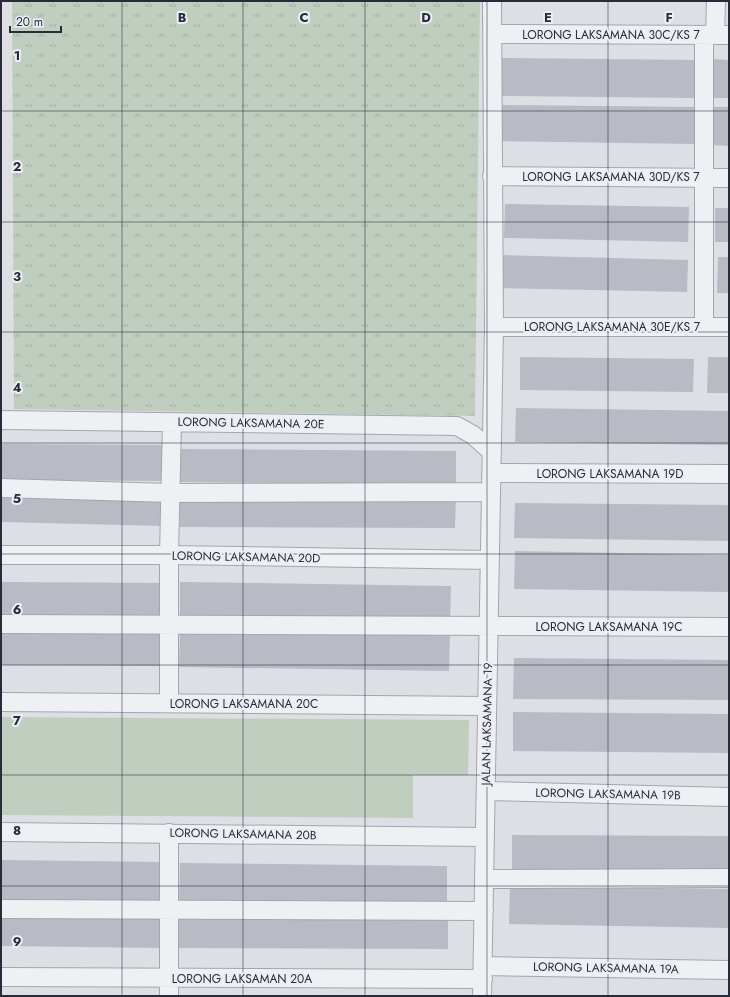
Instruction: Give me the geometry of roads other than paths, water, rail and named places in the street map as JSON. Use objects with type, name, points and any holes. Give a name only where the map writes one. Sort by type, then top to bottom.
[{"type":"street","name":"JALAN LAKSAMANA 19","points":[[483,980],[494,327],[492,1]]},
{"type":"street","points":[[704,327],[703,178],[716,35],[716,1]]},
{"type":"street","name":"LORONG LAKSAMANA 30C/KS 7","points":[[492,34],[716,35]]},
{"type":"street","name":"LORONG LAKSAMANA 30D/KS 7","points":[[492,176],[729,178]]},
{"type":"street","name":"LORONG LAKSAMANA 30E/KS 7","points":[[494,327],[729,328]]},
{"type":"street","name":"LORONG LAKSAMANA 20E","points":[[1,420],[457,426],[473,435],[492,452]]},
{"type":"street","points":[[169,704],[169,555],[172,422]]},
{"type":"street","name":"LORONG LAKSAMANA 19D","points":[[492,473],[729,474]]},
{"type":"street","points":[[1,488],[170,493],[491,492]]},
{"type":"street","name":"LORONG LAKSAMANA 20D","points":[[1,555],[169,555],[490,560]]},
{"type":"street","name":"LORONG LAKSAMANA 19C","points":[[1,624],[729,627]]},
{"type":"street","name":"LORONG LAKSAMANA 20C","points":[[1,702],[487,706]]},
{"type":"street","name":"LORONG LAKSAMANA 19B","points":[[486,791],[729,797]]},
{"type":"street","name":"LORONG LAKSAMANA 20B","points":[[1,832],[485,837]]},
{"type":"street","points":[[169,987],[170,833]]},
{"type":"street","points":[[484,879],[729,878]]},
{"type":"street","points":[[1,909],[484,911]]},
{"type":"street","name":"LORONG LAKSAMANA 19A","points":[[483,980],[729,970]]},
{"type":"street","name":"LORONG LAKSAMAN 20A","points":[[1,977],[169,987],[483,980]]}]
